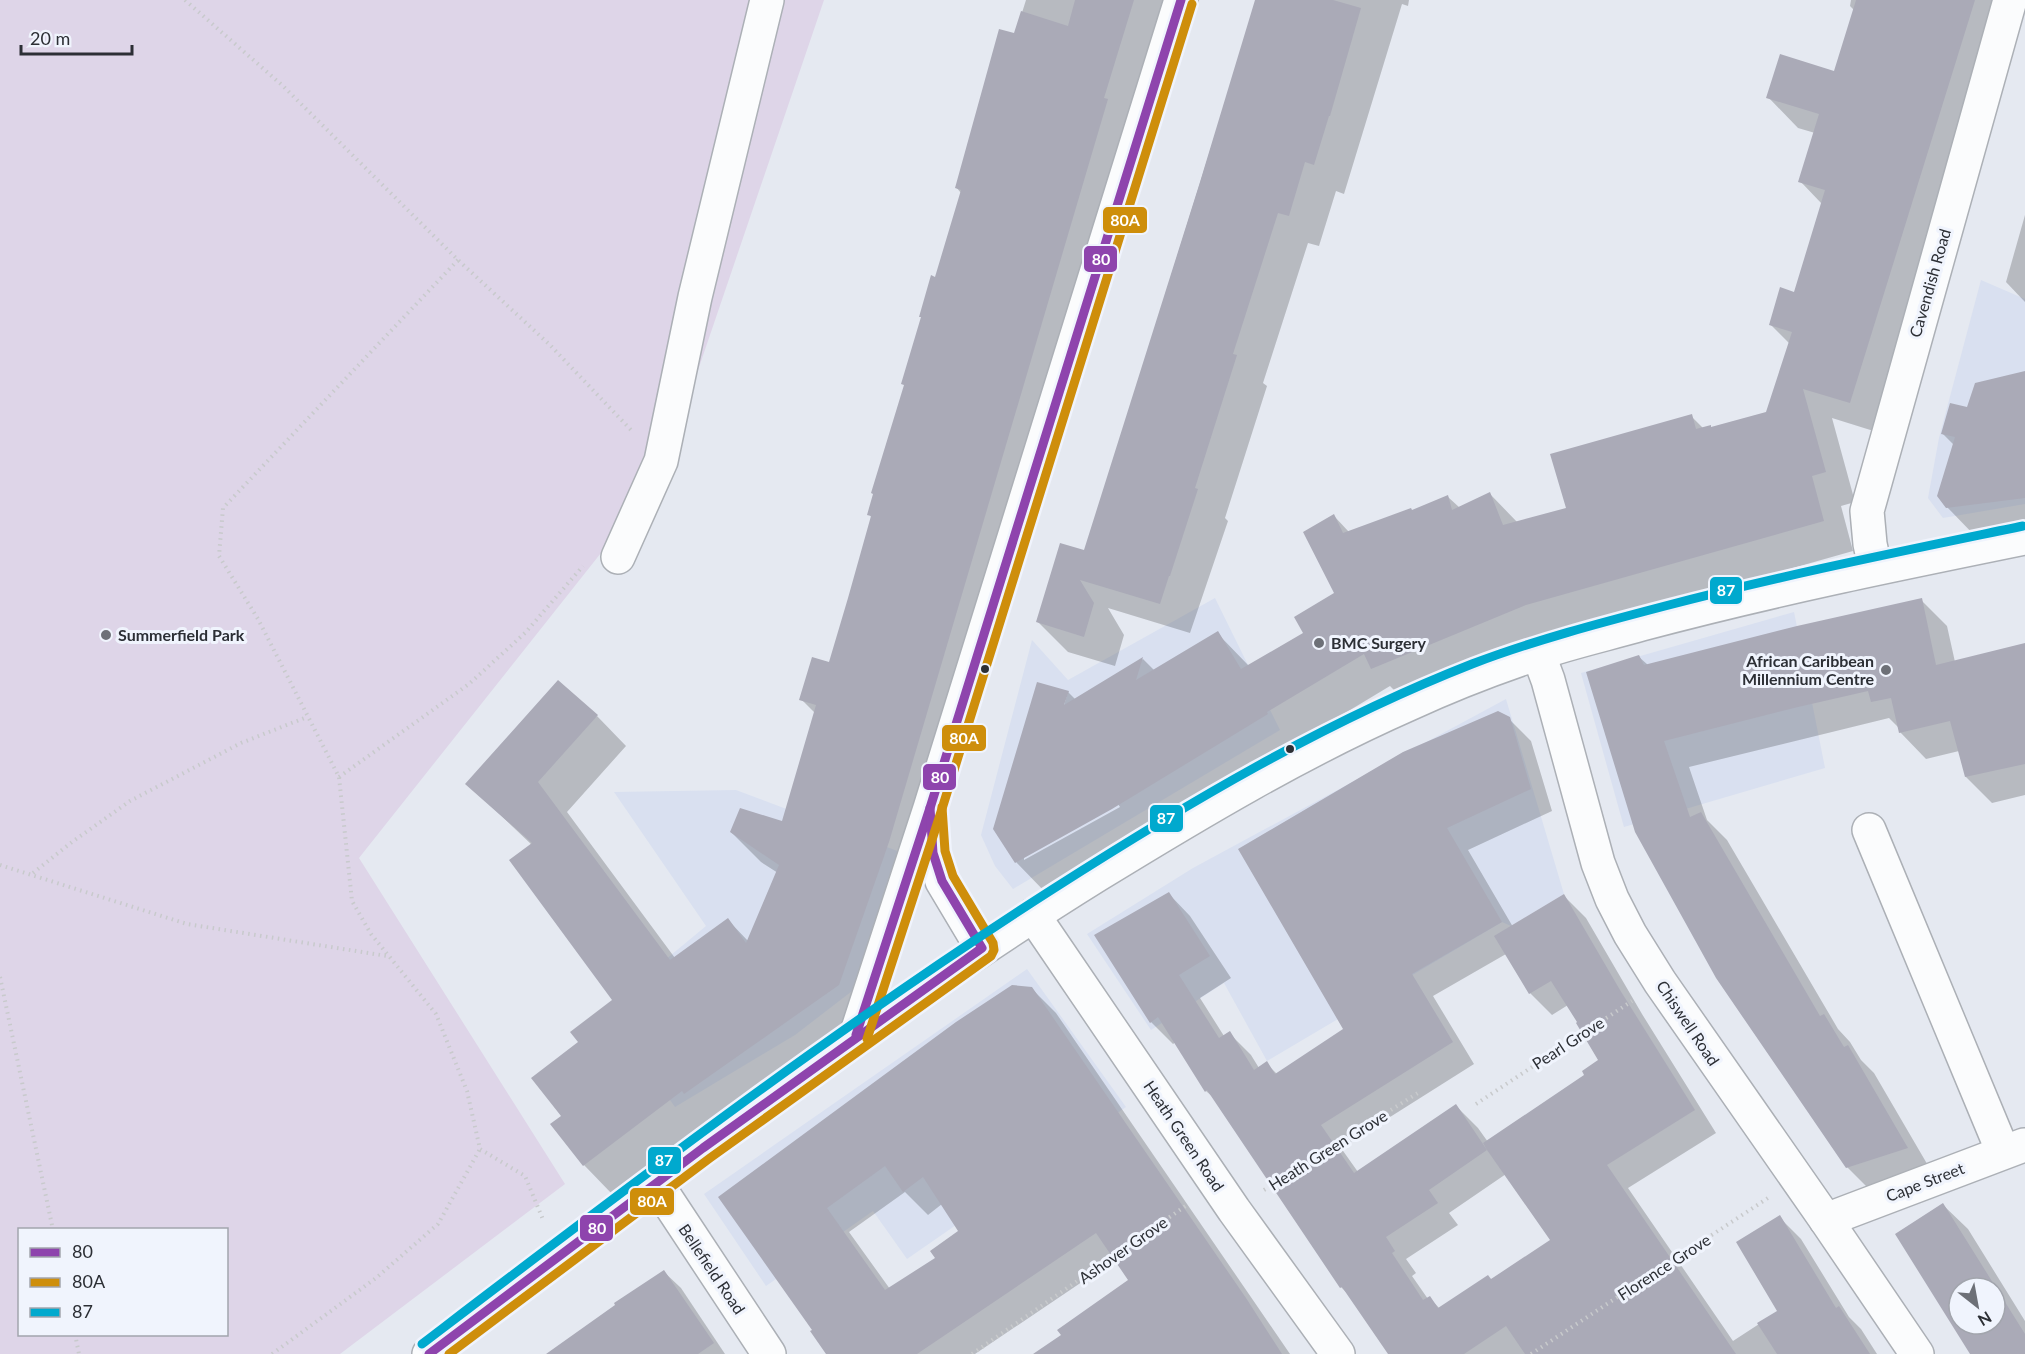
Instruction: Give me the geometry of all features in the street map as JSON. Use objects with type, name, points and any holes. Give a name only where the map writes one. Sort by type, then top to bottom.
[{"type":"main road","points":[[604,557],[661,461],[695,297],[767,0]]},
{"type":"main road","points":[[856,1035],[930,808],[1181,0]]},
{"type":"main road","name":"Cavendish Road","points":[[1875,567],[1867,511],[2010,0]]},
{"type":"main road","points":[[429,1354],[856,1035],[982,948],[1174,828],[1292,760],[1411,703],[1539,653],[1705,607],[1875,567],[2025,538]]},
{"type":"main road","name":"Chiswell Road","points":[[1539,653],[1602,873],[1621,917],[1660,982],[1917,1354]]},
{"type":"main road","points":[[930,808],[933,853],[942,881],[982,948]]},
{"type":"main road","points":[[1869,830],[2014,1148]]},
{"type":"main road","name":"Heath Green Road","points":[[1033,915],[1226,1197],[1338,1354]]},
{"type":"main road","name":"Cape Street","points":[[1826,1220],[2014,1148]]},
{"type":"main road","name":"Bellefield Road","points":[[656,1183],[769,1354]]},
{"type":"path","points":[[185,0],[283,86],[458,260],[550,345],[661,461]]},
{"type":"path","points":[[272,1354],[376,1278],[438,1224],[480,1149],[466,1091],[436,1014],[370,934],[352,901],[339,777],[258,619],[219,556],[223,508],[458,260]]},
{"type":"path","points":[[339,777],[469,684],[604,557]]},
{"type":"path","points":[[32,874],[130,801],[241,742],[307,717]]},
{"type":"path","points":[[0,865],[187,924],[388,956]]},
{"type":"path","points":[[0,977],[53,1228]]},
{"type":"path","name":"Pearl Grove","points":[[1476,1104],[1660,982]]},
{"type":"path","name":"Heath Green Grove","points":[[1226,1197],[1421,1091]]},
{"type":"path","points":[[480,1149],[525,1176],[559,1256]]},
{"type":"path","name":"Florence Grove","points":[[1531,1354],[1796,1179]]},
{"type":"path","name":"Ashover Grove","points":[[972,1354],[1028,1316],[1226,1197]]},
{"type":"path","points":[[75,1336],[79,1354]]},
{"type":"shaded area","name":"Summerfield Park","points":[[0,0],[824,0],[662,476],[359,858],[565,1184],[340,1354],[0,1354]]},
{"type":"shaded area","points":[[1981,280],[2025,299],[2025,504],[1943,518],[1928,498],[1939,438]]},
{"type":"shaded area","points":[[1215,598],[1280,730],[1013,889],[995,866],[981,835],[1032,640],[1068,680]]},
{"type":"shaded area","points":[[1794,612],[1825,768],[1624,827],[1581,673]]},
{"type":"shaded area","points":[[1506,699],[1564,894],[1511,926],[1502,922],[1267,1061],[1224,983],[1151,1030],[1087,934],[1193,868]]},
{"type":"shaded area","points":[[736,790],[900,852],[856,988],[795,1035],[675,1107],[606,1009],[706,926],[614,792]]},
{"type":"shaded area","points":[[1027,969],[1126,1107],[907,1259],[873,1211],[766,1286],[704,1194]]},
{"type":"building","points":[[1075,0],[1134,0],[1104,98],[1108,99],[889,842],[839,985],[684,1094],[682,1091],[583,1166],[550,1124],[561,1116],[531,1078],[578,1042],[570,1032],[612,1000],[509,860],[532,843],[465,784],[558,680],[598,715],[538,782],[670,960],[728,918],[746,943],[779,865],[730,832],[740,808],[782,821],[816,705],[799,700],[812,657],[829,662],[871,516],[867,515],[873,494],[871,493],[904,385],[901,384],[921,317],[919,317],[931,275],[935,277],[961,190],[955,188],[999,29],[1014,33],[1021,11],[1068,26]]},
{"type":"building","points":[[1255,0],[1333,0],[1361,8],[1314,165],[1305,162],[1289,216],[1278,213],[1233,354],[1237,355],[1195,488],[1198,489],[1160,604],[1080,580],[1094,603],[1084,637],[1036,622],[1060,543],[1084,550]]},
{"type":"building","points":[[1856,0],[1975,0],[1850,403],[1803,389],[1826,472],[1812,476],[1824,521],[1526,605],[1371,669],[1364,654],[1112,809],[1015,863],[993,829],[1037,682],[1069,691],[1064,705],[1143,657],[1136,680],[1218,631],[1241,669],[1303,633],[1294,617],[1334,593],[1303,532],[1334,514],[1343,533],[1411,508],[1412,510],[1448,495],[1452,510],[1490,492],[1503,525],[1566,508],[1550,454],[1692,414],[1696,429],[1766,412],[1792,332],[1769,325],[1780,287],[1794,292],[1825,190],[1798,182],[1819,114],[1766,98],[1780,54],[1834,71]]},
{"type":"building","points":[[2025,371],[2025,498],[1946,508],[1937,496],[1955,437],[1941,434],[1950,403],[1967,407],[1975,383]]},
{"type":"building","points":[[1922,598],[1936,665],[2025,643],[2025,764],[1965,777],[1950,721],[1899,733],[1891,698],[1871,702],[1868,691],[1664,741],[1690,817],[1701,812],[1820,1016],[1824,1014],[1844,1047],[1848,1045],[1908,1148],[1846,1168],[1716,978],[1635,832],[1586,672],[1639,655],[1644,665],[1797,626]]},
{"type":"building","points":[[1498,711],[1510,717],[1531,789],[1447,828],[1502,922],[1412,974],[1453,1042],[1321,1125],[1354,1173],[1456,1104],[1487,1150],[1483,1143],[1584,1075],[1582,1071],[1598,1060],[1551,981],[1529,994],[1494,936],[1564,894],[1620,990],[1695,1110],[1607,1165],[1736,1354],[1525,1354],[1506,1326],[1464,1354],[1388,1354],[1342,1287],[1340,1288],[1207,1090],[1205,1092],[1158,1017],[1150,1023],[1094,935],[1169,892],[1210,956],[1179,975],[1219,1038],[1230,1031],[1254,1070],[1267,1061],[1275,1074],[1343,1029],[1238,849],[1403,752]],"holes":[[[1487,1150],[1550,1240],[1491,1279],[1488,1275],[1438,1308],[1430,1296],[1423,1300],[1392,1253],[1395,1251],[1386,1237],[1438,1203],[1429,1190]]]},
{"type":"building","points":[[1012,985],[1032,987],[1282,1354],[1033,1354],[1061,1335],[1057,1330],[1128,1280],[1096,1233],[917,1354],[826,1354],[810,1331],[812,1330],[718,1197],[956,1022]],"holes":[[[885,1166],[903,1192],[923,1177],[958,1231],[930,1251],[935,1258],[885,1290],[827,1208]]]},
{"type":"building","points":[[1943,1203],[1989,1276],[1947,1276],[1947,1317],[1895,1234]]},
{"type":"building","points":[[1780,1215],[1836,1308],[1839,1306],[1870,1354],[1777,1354],[1757,1323],[1777,1311],[1736,1242]]},
{"type":"building","points":[[664,1270],[714,1343],[698,1354],[546,1354],[615,1305],[614,1303]]},
{"type":"building","points":[[2007,1305],[2025,1334],[2025,1354],[1970,1354],[1959,1336],[2007,1336]]},
{"type":"transit line","name":"80","points":[[856,1035],[930,808],[1181,0]]},
{"type":"transit line","name":"80A","points":[[867,1039],[941,812],[1192,4]]},
{"type":"transit line","name":"87","points":[[422,1344],[733,1110],[971,942],[1154,826],[1309,738],[1472,664],[1568,632],[1754,584],[2023,526]]},
{"type":"transit line","name":"80A","points":[[449,1354],[710,1158],[991,956],[994,950],[993,943],[953,876],[945,851],[942,807]]},
{"type":"transit line","name":"80","points":[[429,1354],[703,1148],[982,948],[942,881],[933,853],[930,808]]},
{"type":"place","name":"Summerfield Park","points":[[106,635]]},
{"type":"place","name":"BMC Surgery","points":[[1319,643]]},
{"type":"place","name":"African Caribbean Millennium Centre","points":[[1886,670]]}]
